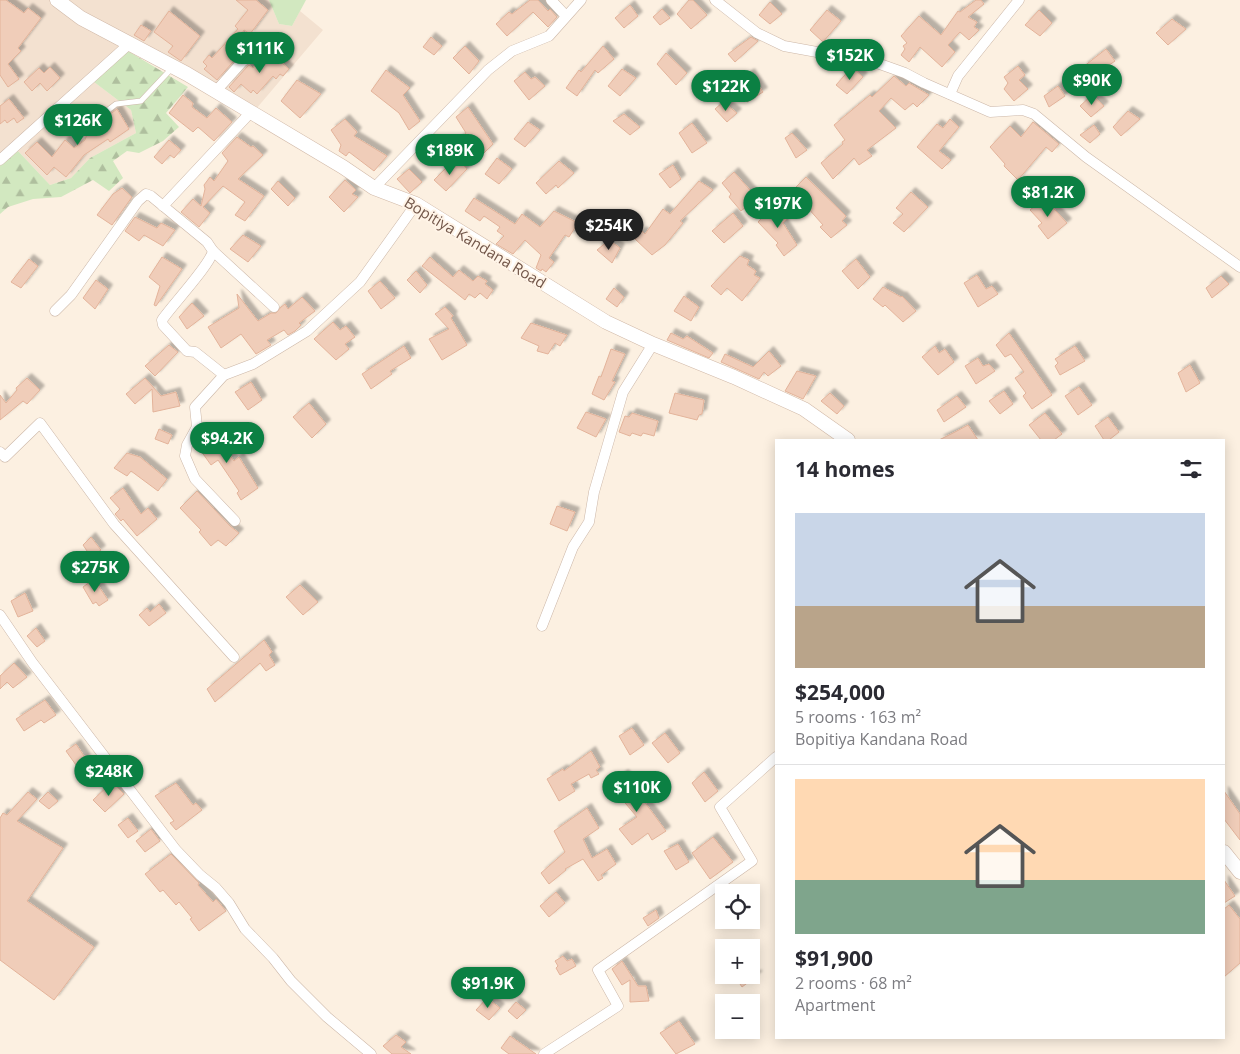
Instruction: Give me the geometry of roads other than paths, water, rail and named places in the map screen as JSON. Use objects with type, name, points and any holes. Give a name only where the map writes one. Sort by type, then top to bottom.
[{"type":"main road","name":"Bopitiya Kandana Road","points":[[57,0],[81,18],[216,91],[343,167],[374,188],[416,204],[606,322],[804,409],[847,439]]},
{"type":"main road","points":[[1225,853],[1240,872]]},
{"type":"street","points":[[551,0],[566,16]]},
{"type":"street","points":[[374,188],[488,70],[512,51],[549,36],[580,0]]},
{"type":"street","points":[[715,0],[757,33],[784,46],[877,63],[905,72],[990,112],[1023,110],[1034,114],[1086,157],[1240,267]]},
{"type":"street","points":[[950,94],[958,76],[1019,0]]},
{"type":"street","points":[[216,91],[242,62],[268,40]]},
{"type":"street","points":[[0,160],[129,44]]},
{"type":"street","points":[[163,206],[251,112]]},
{"type":"street","points":[[55,310],[71,295],[138,201],[146,194],[151,196],[207,242],[213,250],[274,307]]},
{"type":"street","points":[[235,521],[195,479],[185,456],[187,445],[197,427],[195,407],[224,375],[253,364],[307,330],[360,282],[416,204]]},
{"type":"street","points":[[213,250],[209,260],[162,320],[163,325],[188,351],[196,352],[224,375]]},
{"type":"street","points":[[542,626],[573,547],[589,522],[594,492],[623,392],[653,344]]},
{"type":"street","points":[[0,452],[5,457],[40,423],[114,524],[234,657]]},
{"type":"street","points":[[0,616],[32,662],[176,850],[200,875],[216,888],[229,903],[245,929],[273,958],[291,981],[328,1017],[371,1054]]},
{"type":"street","points":[[544,1054],[618,1006],[598,970],[752,861],[720,807],[775,758]]},
{"type":"lane","points":[[77,134],[116,104],[141,101],[173,67]]}]
